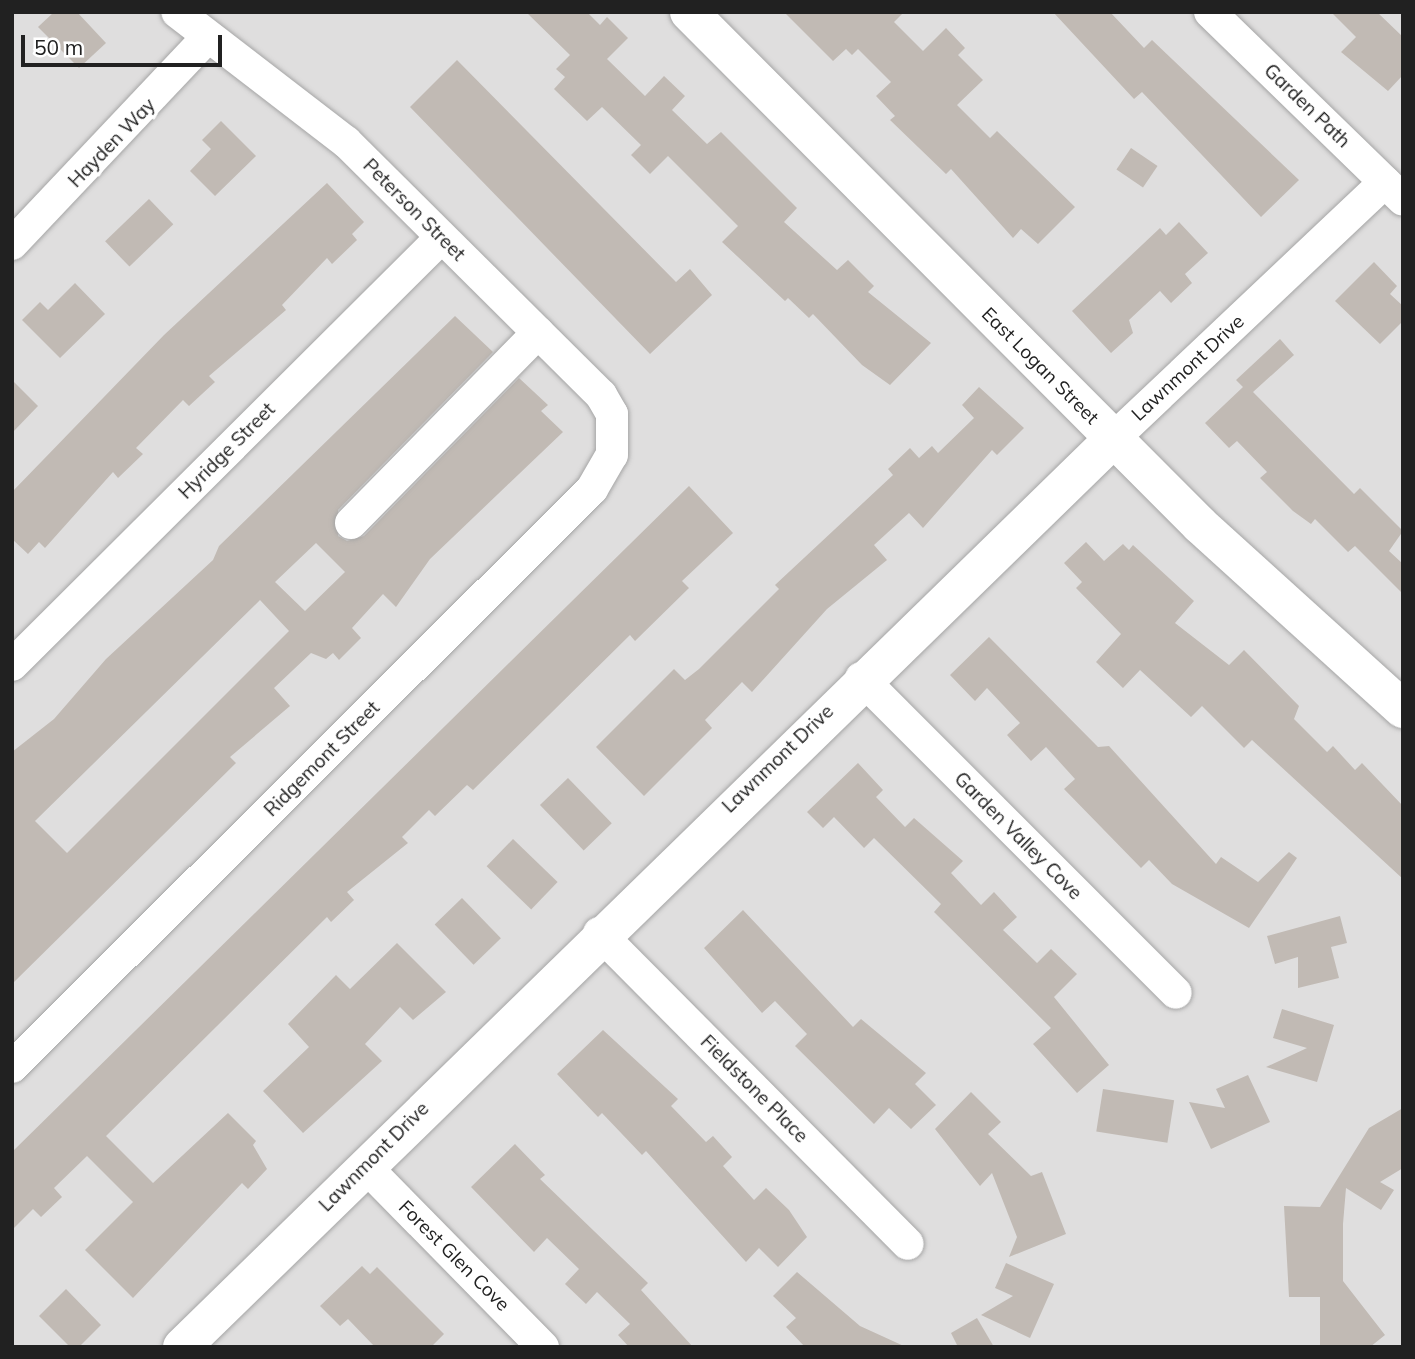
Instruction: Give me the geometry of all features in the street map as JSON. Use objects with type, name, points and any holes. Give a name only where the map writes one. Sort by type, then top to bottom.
[{"type":"street","name":"Peterson Street","points":[[177,12],[207,38],[346,142],[601,395],[614,439]]},
{"type":"street","name":"East Logan Street","points":[[689,12],[1113,439],[1403,709]]},
{"type":"street","name":"Garden Path","points":[[1210,12],[1394,191]]},
{"type":"street","name":"Hayden Way","points":[[12,244],[207,38]]},
{"type":"street","name":"Lawnmont Drive","points":[[182,1347],[599,933],[861,678],[1113,439],[1394,191]]},
{"type":"street","name":"Hyridge Street","points":[[12,665],[441,238]]},
{"type":"street","points":[[351,523],[538,333]]},
{"type":"street","name":"Ridgemont Street","points":[[12,1068],[592,489],[605,472],[614,439]]},
{"type":"street","name":"Garden Valley Cove","points":[[861,678],[1176,993]]},
{"type":"street","name":"Fieldstone Place","points":[[599,933],[908,1244]]},
{"type":"street","name":"Forest Glen Cove","points":[[365,1166],[543,1347]]},
{"type":"shaded area","points":[[12,12],[1403,12],[1403,1347],[12,1347]]},
{"type":"building","points":[[54,12],[77,12],[106,43],[79,68],[38,27]]},
{"type":"building","points":[[526,12],[587,12],[600,25],[607,17],[628,38],[607,59],[645,96],[664,76],[685,96],[672,110],[707,144],[721,132],[797,208],[784,222],[837,270],[848,260],[874,286],[868,292],[931,343],[890,385],[862,365],[813,314],[809,318],[788,298],[785,301],[722,242],[738,226],[668,156],[650,174],[631,155],[641,145],[602,107],[587,121],[554,89],[565,77],[556,69],[570,55]]},
{"type":"building","points":[[784,12],[904,12],[894,22],[923,51],[946,28],[965,48],[958,55],[983,80],[957,105],[990,138],[997,131],[1075,207],[1038,244],[1021,229],[1013,238],[951,169],[946,174],[890,120],[895,116],[876,96],[891,82],[858,49],[852,55],[846,49],[833,61]]},
{"type":"building","points":[[1053,12],[1110,12],[1144,48],[1152,40],[1299,180],[1261,217],[1142,92],[1134,99]]},
{"type":"building","points":[[1331,12],[1377,12],[1403,37],[1403,75],[1388,91],[1341,52],[1356,37]]},
{"type":"building","points":[[457,60],[676,282],[690,269],[712,295],[650,354],[410,107]]},
{"type":"building","points":[[221,121],[256,156],[215,196],[190,171],[211,149],[202,140]]},
{"type":"building","points":[[1131,148],[1158,166],[1143,187],[1116,170]]},
{"type":"building","points":[[327,183],[364,222],[352,234],[357,240],[332,264],[327,258],[282,305],[286,310],[209,376],[215,382],[189,406],[183,400],[136,448],[143,454],[118,478],[113,472],[45,548],[39,542],[28,554],[12,539],[12,492],[164,335]]},
{"type":"building","points":[[149,199],[173,224],[129,267],[105,241]]},
{"type":"building","points":[[1179,222],[1208,253],[1185,274],[1192,283],[1171,303],[1160,291],[1129,320],[1133,333],[1111,353],[1072,311],[1160,228],[1166,235]]},
{"type":"building","points":[[1374,262],[1397,286],[1390,294],[1403,306],[1403,321],[1380,344],[1335,301]]},
{"type":"building","points":[[75,283],[105,314],[60,358],[22,320],[40,302],[48,310]]},
{"type":"building","points":[[455,316],[493,352],[338,510],[338,536],[347,541],[364,536],[519,378],[548,405],[541,411],[563,432],[430,559],[396,607],[383,594],[352,628],[361,638],[339,660],[333,653],[326,659],[311,653],[274,688],[290,706],[230,757],[236,763],[12,984],[12,752],[54,719],[106,659],[213,560],[219,546]],"holes":[[[316,543],[345,572],[305,611],[275,582]],[[260,600],[289,631],[67,853],[35,821]]]},
{"type":"building","points":[[1280,339],[1294,355],[1253,392],[1354,494],[1360,488],[1403,531],[1389,551],[1403,564],[1403,594],[1355,546],[1348,552],[1315,519],[1311,524],[1293,511],[1260,478],[1267,472],[1237,441],[1229,448],[1205,423],[1243,387],[1236,380]]},
{"type":"building","points":[[12,380],[38,406],[12,433]]},
{"type":"building","points":[[979,387],[1024,428],[997,455],[992,450],[923,528],[909,513],[874,545],[887,560],[827,609],[752,692],[742,682],[705,720],[712,728],[644,796],[596,747],[674,669],[685,680],[699,669],[779,589],[775,585],[893,475],[888,469],[910,448],[919,458],[932,446],[938,453],[974,418],[962,405]]},
{"type":"building","points":[[689,486],[733,533],[682,581],[689,588],[635,641],[630,635],[473,790],[467,785],[435,816],[429,810],[402,837],[408,843],[347,892],[354,900],[331,922],[327,917],[106,1136],[153,1183],[228,1113],[256,1141],[253,1145],[267,1169],[248,1189],[242,1183],[133,1298],[85,1250],[133,1202],[87,1156],[54,1188],[62,1197],[41,1217],[33,1209],[12,1230],[12,1152]]},
{"type":"building","points":[[1086,542],[1104,561],[1123,544],[1129,550],[1133,545],[1194,601],[1175,623],[1229,665],[1244,650],[1299,706],[1294,719],[1327,752],[1333,746],[1355,770],[1362,763],[1403,806],[1403,879],[1252,740],[1244,748],[1202,706],[1191,717],[1140,670],[1123,688],[1096,662],[1121,634],[1076,588],[1082,582],[1064,563]]},
{"type":"building","points":[[989,637],[1098,747],[1109,746],[1216,864],[1221,857],[1258,882],[1289,852],[1297,858],[1249,928],[1172,884],[1149,860],[1141,868],[1064,789],[1075,779],[1046,747],[1031,761],[1007,735],[1020,723],[987,688],[975,701],[950,675]]},
{"type":"building","points":[[858,763],[883,790],[876,797],[905,827],[914,818],[963,861],[951,873],[981,905],[994,892],[1017,917],[1003,930],[1037,963],[1051,949],[1077,974],[1054,997],[1109,1065],[1077,1093],[1033,1044],[1051,1028],[934,912],[941,904],[874,838],[864,848],[834,817],[823,828],[807,812]]},
{"type":"building","points":[[568,778],[612,823],[584,850],[540,805]]},
{"type":"building","points":[[513,839],[558,882],[531,909],[487,866]]},
{"type":"building","points":[[462,898],[501,938],[474,965],[435,924]]},
{"type":"building","points":[[743,910],[853,1027],[861,1019],[926,1073],[915,1084],[936,1105],[911,1129],[889,1108],[874,1124],[795,1046],[807,1034],[775,1001],[762,1013],[704,948]]},
{"type":"building","points":[[1340,916],[1347,943],[1331,947],[1339,978],[1298,988],[1298,957],[1275,964],[1267,936]]},
{"type":"building","points":[[397,943],[446,992],[413,1020],[400,1007],[365,1044],[382,1061],[303,1133],[263,1091],[309,1047],[288,1024],[336,975],[350,989]]},
{"type":"building","points":[[1282,1009],[1334,1025],[1317,1082],[1266,1067],[1307,1048],[1273,1038]]},
{"type":"building","points":[[603,1030],[678,1099],[671,1106],[706,1142],[713,1136],[732,1157],[723,1166],[754,1200],[766,1188],[789,1210],[807,1237],[778,1267],[759,1248],[746,1262],[646,1151],[642,1155],[602,1113],[598,1117],[557,1074]]},
{"type":"building","points":[[1248,1075],[1270,1122],[1211,1149],[1189,1102],[1225,1108],[1216,1089]]},
{"type":"building","points":[[1103,1089],[1174,1100],[1167,1143],[1096,1131]]},
{"type":"building","points":[[971,1092],[1001,1122],[988,1134],[1031,1176],[1042,1172],[1066,1234],[1009,1257],[1017,1237],[992,1173],[980,1186],[935,1129]]},
{"type":"building","points":[[1403,1108],[1403,1168],[1380,1182],[1394,1190],[1381,1210],[1346,1188],[1343,1224],[1343,1281],[1385,1335],[1370,1347],[1320,1347],[1320,1297],[1289,1297],[1284,1206],[1320,1207],[1369,1128]]},
{"type":"building","points":[[515,1144],[545,1175],[540,1179],[648,1283],[641,1290],[693,1347],[629,1347],[618,1335],[630,1324],[597,1292],[586,1304],[565,1284],[579,1269],[547,1238],[534,1252],[471,1187]]},
{"type":"building","points":[[1006,1263],[1054,1284],[1030,1338],[981,1315],[1013,1296],[995,1288]]},
{"type":"building","points":[[362,1266],[370,1274],[377,1267],[444,1334],[431,1347],[375,1347],[348,1319],[340,1326],[320,1306]]},
{"type":"building","points":[[797,1272],[860,1326],[906,1347],[805,1347],[786,1327],[796,1318],[773,1296]]},
{"type":"building","points":[[66,1289],[101,1325],[79,1347],[70,1347],[39,1316]]},
{"type":"building","points":[[977,1318],[994,1347],[958,1347],[951,1333]]}]
